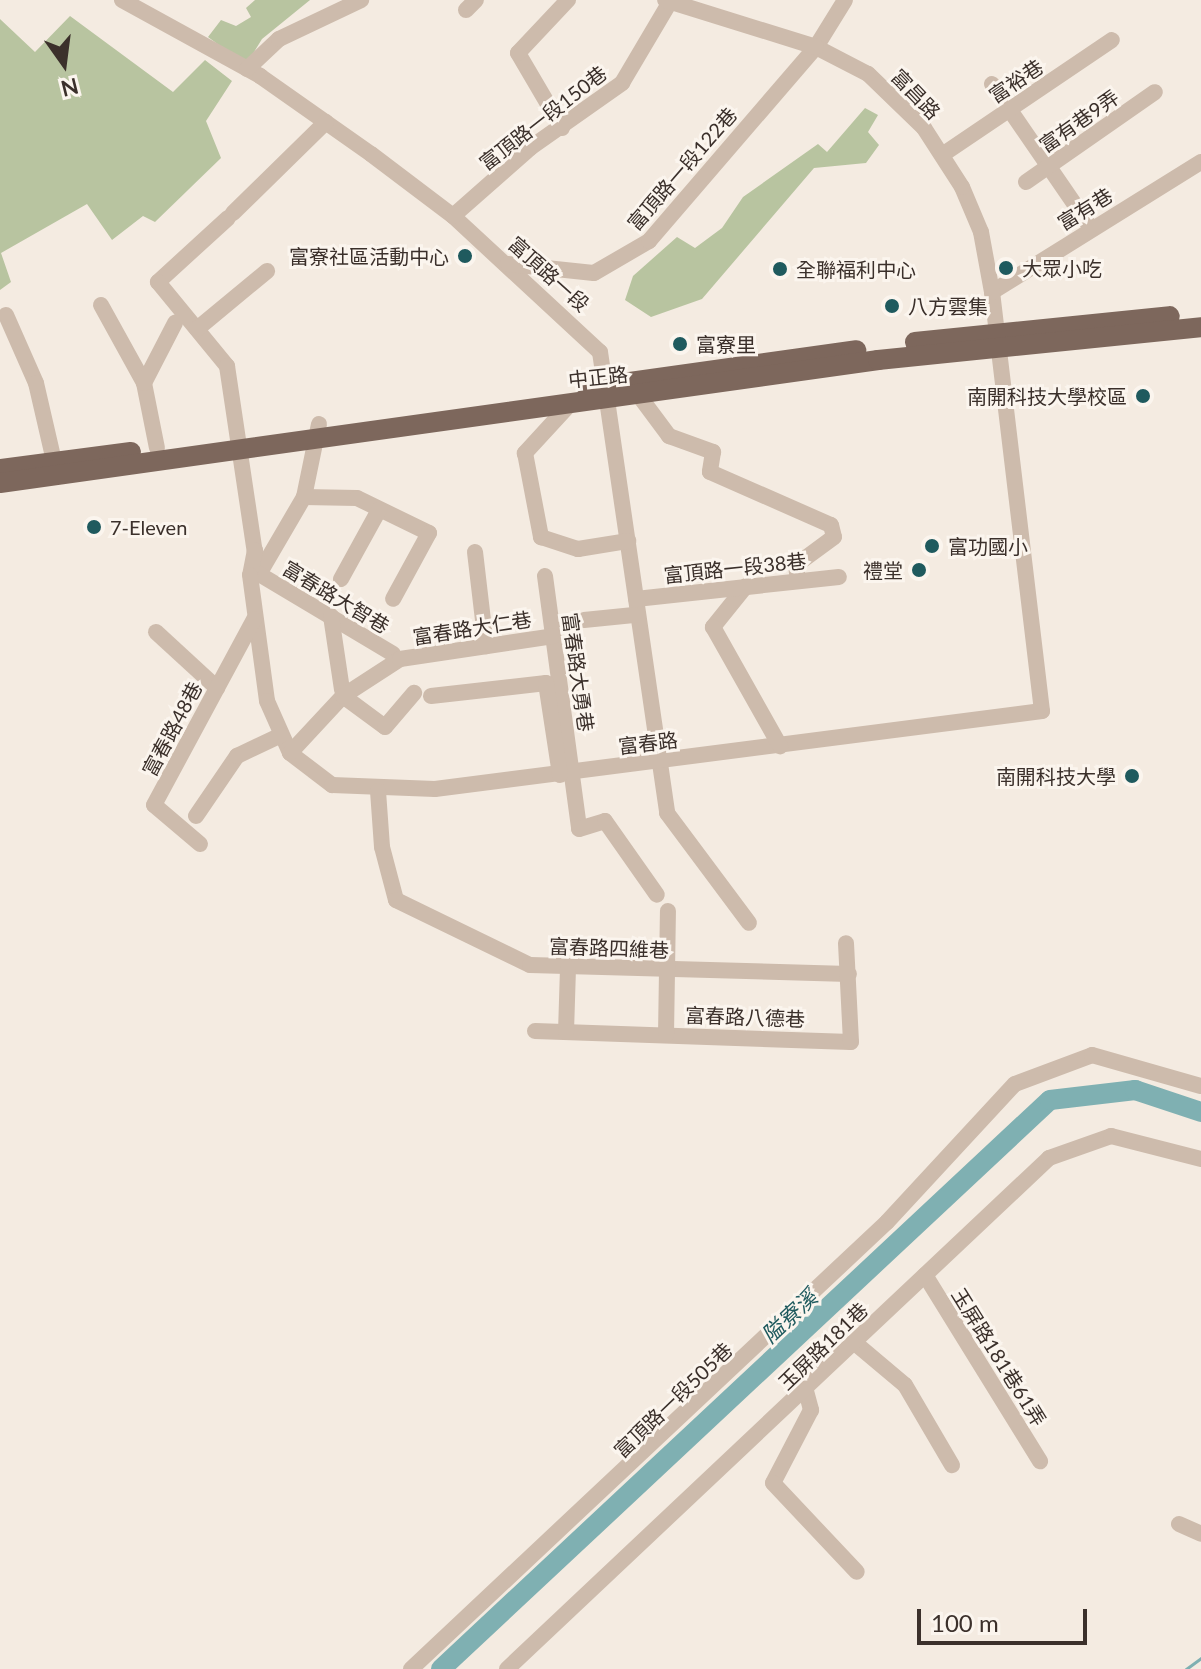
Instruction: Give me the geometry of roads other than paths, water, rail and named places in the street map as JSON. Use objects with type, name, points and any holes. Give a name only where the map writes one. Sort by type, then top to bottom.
[{"type":"main road","name":"中正路","points":[[0,483],[317,431],[998,338],[1201,314]]},
{"type":"main road","name":"中正路","points":[[317,431],[570,404],[608,392],[640,397],[998,338],[1201,327]]},
{"type":"main road","name":"中正路","points":[[0,469],[157,448],[240,443]]},
{"type":"street","name":"富頂路一段","points":[[122,0],[247,69],[326,122],[453,216],[592,343],[608,392],[635,607],[667,813],[749,923]]},
{"type":"street","points":[[247,69],[279,39],[361,0]]},
{"type":"street","points":[[562,128],[518,53],[568,0]]},
{"type":"street","name":"富頂路一段122巷","points":[[508,264],[594,273],[620,264],[649,241],[816,47],[845,0]]},
{"type":"street","name":"富頂路一段150巷","points":[[453,216],[622,83],[669,1]]},
{"type":"street","name":"富昌路","points":[[669,1],[816,47],[900,100],[942,155],[981,232],[992,292],[1042,711]]},
{"type":"street","name":"富裕巷","points":[[942,155],[1112,40]]},
{"type":"street","points":[[992,84],[1091,228]]},
{"type":"street","name":"富有巷9弄","points":[[1026,182],[1155,92]]},
{"type":"street","name":"富春路","points":[[281,735],[227,366],[158,282],[326,122]]},
{"type":"street","name":"富有巷","points":[[992,292],[1201,162]]},
{"type":"street","points":[[197,329],[267,271]]},
{"type":"street","points":[[101,305],[144,383],[157,448]]},
{"type":"street","points":[[6,315],[36,383],[54,461]]},
{"type":"street","points":[[144,383],[175,323]]},
{"type":"street","points":[[640,397],[669,436],[713,452],[710,472],[831,525],[834,537],[796,565],[798,581]]},
{"type":"street","points":[[570,404],[525,453],[541,537],[578,549],[628,541]]},
{"type":"street","points":[[259,574],[304,497],[317,431]]},
{"type":"street","points":[[304,497],[357,498],[429,533],[393,599]]},
{"type":"street","points":[[341,579],[379,510]]},
{"type":"street","name":"富春路","points":[[255,550],[254,619],[267,701],[290,753],[332,785],[378,791],[566,774],[1042,711]]},
{"type":"street","points":[[475,552],[486,646]]},
{"type":"street","name":"富春路大智巷","points":[[259,574],[393,654]]},
{"type":"street","name":"富春路大勇巷","points":[[545,576],[566,774]]},
{"type":"street","name":"富頂路一段38巷","points":[[584,620],[746,586],[839,577]]},
{"type":"street","points":[[746,586],[713,627],[780,746]]},
{"type":"street","points":[[331,616],[342,693],[385,727],[422,695],[546,683],[579,829],[605,821],[657,895]]},
{"type":"street","name":"富春路48巷","points":[[200,844],[154,805],[254,619]]},
{"type":"street","points":[[156,632],[217,688]]},
{"type":"street","name":"富春路大仁巷","points":[[290,753],[342,693],[400,659],[553,636]]},
{"type":"street","points":[[196,816],[237,756],[281,735]]},
{"type":"street","name":"富春路四維巷","points":[[378,791],[382,847],[396,900],[530,965],[849,974]]},
{"type":"street","points":[[666,1035],[668,911]]},
{"type":"street","name":"富春路八德巷","points":[[535,1031],[851,1042],[846,943]]},
{"type":"street","points":[[566,1032],[568,968]]},
{"type":"street","name":"富頂路一段505巷","points":[[411,1669],[832,1276],[1015,1084],[1092,1055],[1201,1086]]},
{"type":"street","name":"玉屏路181巷","points":[[507,1669],[806,1391],[1034,1170],[1079,1142],[1127,1137],[1201,1159]]},
{"type":"street","name":"玉屏路181巷61弄","points":[[925,1275],[1040,1461]]},
{"type":"street","points":[[855,1343],[905,1385],[952,1465]]},
{"type":"street","points":[[806,1391],[811,1410],[773,1483],[857,1572]]},
{"type":"street","points":[[1179,1524],[1201,1534]]},
{"type":"waterway","name":"隘寮溪","points":[[441,1669],[1050,1100],[1135,1090],[1201,1112]]},
{"type":"waterway","points":[[1186,1669],[1201,1658]]},
{"type":"place","name":"富寮社區活動中心","points":[[465,256]]},
{"type":"place","name":"大眾小吃","points":[[1006,268]]},
{"type":"place","name":"全聯福利中心","points":[[780,269]]},
{"type":"place","name":"八方雲集","points":[[892,306]]},
{"type":"place","name":"富寮里","points":[[680,344]]},
{"type":"place","name":"南開科技大學校區","points":[[1143,396]]},
{"type":"place","name":"7-Eleven","points":[[94,527]]},
{"type":"place","name":"富功國小","points":[[932,546]]},
{"type":"place","name":"禮堂","points":[[919,570]]},
{"type":"place","name":"南開科技大學","points":[[1132,776]]}]
